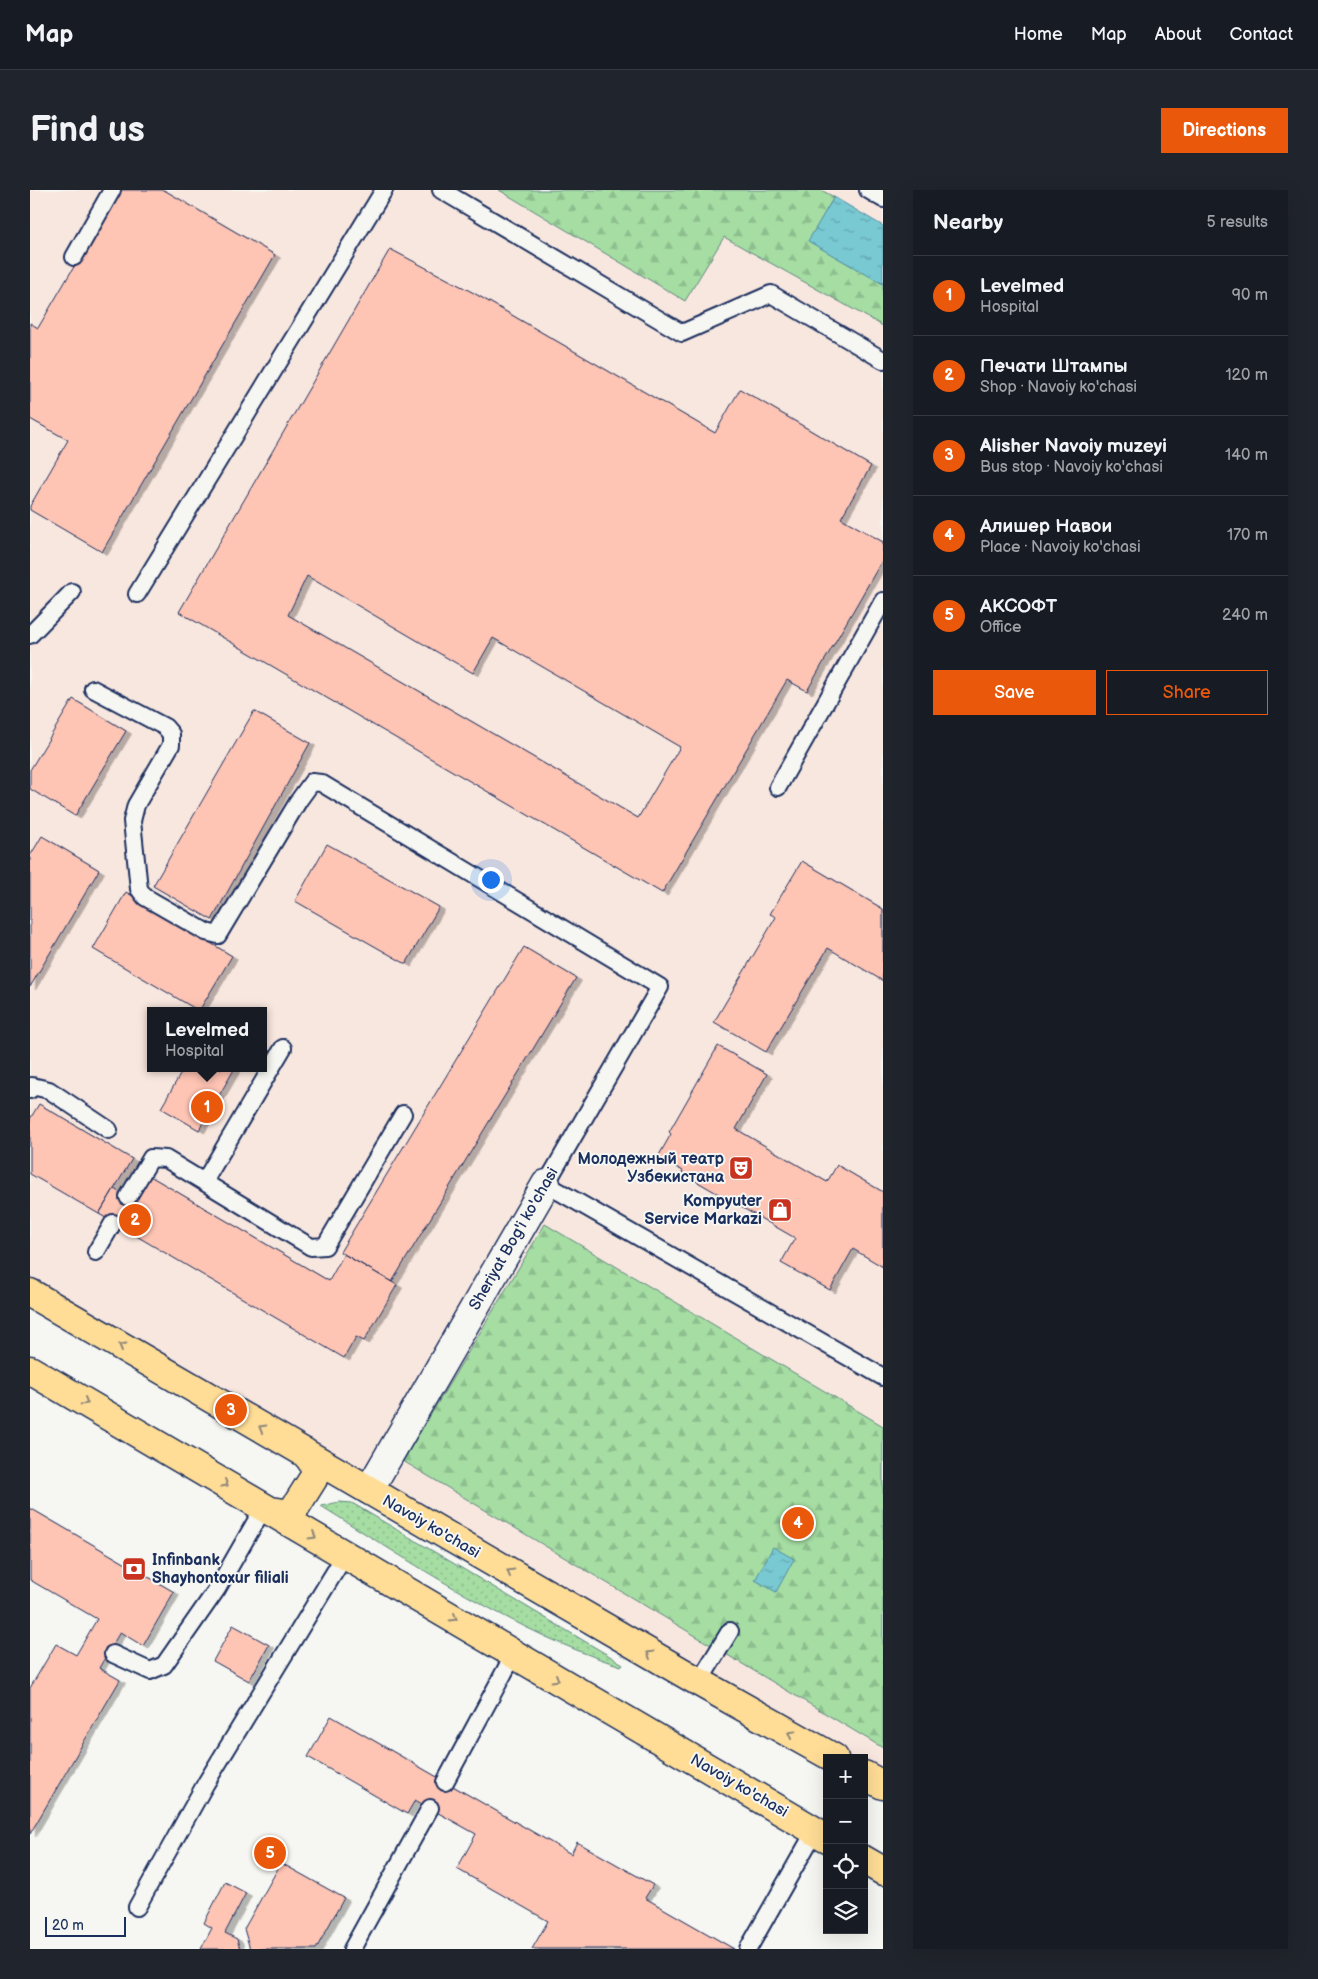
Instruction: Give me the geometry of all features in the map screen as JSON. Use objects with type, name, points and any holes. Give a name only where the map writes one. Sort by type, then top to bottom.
[{"type":"main road","name":"Navoiy ko'chasi","points":[[30,1293],[699,1682],[827,1754]]},
{"type":"main road","name":"Navoiy ko'chasi","points":[[30,1370],[821,1834]]},
{"type":"main road","points":[[268,1509],[288,1515],[294,1512],[315,1474],[314,1465],[304,1452]]},
{"type":"main road","points":[[868,1777],[883,1785]]},
{"type":"street","name":"Sheriyat Bog'i ko'chasi","points":[[369,1490],[546,1184]]},
{"type":"lane","points":[[74,257],[112,190]]},
{"type":"lane","points":[[138,594],[384,190]]},
{"type":"lane","points":[[441,190],[682,333],[771,294],[883,360]]},
{"type":"lane","points":[[868,190],[883,198]]},
{"type":"lane","points":[[30,634],[36,618],[72,592]]},
{"type":"lane","points":[[778,786],[883,601]]},
{"type":"lane","name":"Sheriyat Bog'i ko'chasi","points":[[93,689],[165,727],[171,734],[171,745],[136,805],[132,821],[139,889],[145,897],[206,932],[218,935],[299,800],[312,782],[320,783],[660,987],[546,1184]]},
{"type":"lane","points":[[204,1182],[283,1048]]},
{"type":"lane","points":[[30,1090],[32,1086],[49,1090],[109,1130]]},
{"type":"lane","points":[[128,1197],[151,1158],[166,1159],[311,1247],[325,1246],[403,1114]]},
{"type":"lane","points":[[546,1184],[883,1377]]},
{"type":"lane","points":[[96,1252],[113,1222]]},
{"type":"lane","points":[[113,1654],[150,1671],[164,1665],[268,1509]]},
{"type":"lane","points":[[137,1907],[206,1783],[345,1555]]},
{"type":"lane","points":[[699,1682],[730,1631]]},
{"type":"lane","points":[[445,1782],[514,1654]]},
{"type":"lane","points":[[352,1949],[430,1808]]},
{"type":"lane","points":[[748,1949],[821,1834]]},
{"type":"shaded area","points":[[30,190],[883,190],[883,1785],[868,1777],[868,1754],[827,1754],[30,1293]]},
{"type":"green space","points":[[499,190],[821,190],[834,197],[809,241],[883,284],[883,326],[724,237],[685,301]]},
{"type":"green space","points":[[545,1224],[883,1426],[883,1748],[403,1461]]},
{"type":"green space","points":[[339,1502],[352,1503],[623,1664],[621,1666],[543,1636],[429,1573],[321,1506]]},
{"type":"water","points":[[834,197],[883,226],[883,284],[808,241]]},
{"type":"water","points":[[773,1547],[794,1559],[776,1592],[755,1580]]},
{"type":"building","points":[[119,190],[164,190],[275,255],[102,552],[30,510],[30,506],[68,440],[30,419],[30,323],[38,328]]},
{"type":"building","points":[[390,249],[472,292],[715,433],[740,389],[871,466],[841,518],[883,542],[883,559],[807,691],[787,680],[662,893],[179,612]],"holes":[[[307,576],[473,673],[493,638],[680,747],[638,818],[288,615]]]},
{"type":"building","points":[[73,699],[126,731],[75,816],[30,789],[30,770]]},
{"type":"building","points":[[254,711],[310,743],[212,920],[153,886]]},
{"type":"building","points":[[42,836],[99,870],[30,987],[30,856]]},
{"type":"building","points":[[327,844],[439,907],[406,964],[295,901]]},
{"type":"building","points":[[802,861],[883,909],[883,981],[828,948],[766,1052],[714,1022],[776,917],[770,914]]},
{"type":"building","points":[[126,892],[232,956],[201,1007],[192,1007],[93,949]]},
{"type":"building","points":[[524,947],[576,978],[392,1282],[340,1252]]},
{"type":"building","name":"Молодежный театр Узбекистана","points":[[718,1046],[767,1074],[736,1129],[827,1182],[837,1165],[883,1192],[883,1267],[853,1249],[830,1290],[781,1263],[795,1238],[682,1173],[683,1171],[658,1157],[671,1134],[669,1132]]},
{"type":"building","points":[[182,1072],[233,1072],[199,1130],[161,1108]]},
{"type":"building","points":[[39,1104],[132,1159],[99,1214],[30,1174],[30,1119]]},
{"type":"building","points":[[150,1176],[329,1281],[344,1254],[397,1285],[364,1341],[356,1337],[344,1358],[99,1214],[114,1189],[135,1202]]},
{"type":"building","points":[[30,1508],[174,1592],[143,1646],[120,1632],[99,1668],[120,1680],[30,1834],[30,1688],[56,1644],[76,1655],[97,1619],[30,1580]]},
{"type":"building","points":[[233,1625],[269,1645],[249,1681],[213,1661]]},
{"type":"building","points":[[331,1716],[571,1854],[577,1842],[653,1885],[645,1898],[734,1949],[532,1949],[548,1921],[457,1869],[476,1834],[415,1800],[407,1814],[308,1757]]},
{"type":"building","points":[[281,1863],[344,1898],[316,1949],[250,1949],[244,1929]]},
{"type":"building","points":[[225,1882],[246,1893],[225,1933],[237,1939],[240,1949],[201,1949],[212,1928],[204,1923]]},
{"type":"place","name":"Levelmed","points":[[207,1107]]},
{"type":"place","name":"Молодежный театр Узбекистана","points":[[741,1168]]},
{"type":"place","name":"Kompyuter Service Markazi","points":[[780,1210]]},
{"type":"place","name":"Печати Штампы","points":[[135,1220]]},
{"type":"place","name":"Alisher Navoiy muzeyi","points":[[231,1410]]},
{"type":"place","name":"Алишер Навои","points":[[798,1523]]},
{"type":"place","name":"Infinbank Shayhontoxur filiali","points":[[134,1569]]},
{"type":"place","name":"АКСОФТ","points":[[270,1853]]}]
